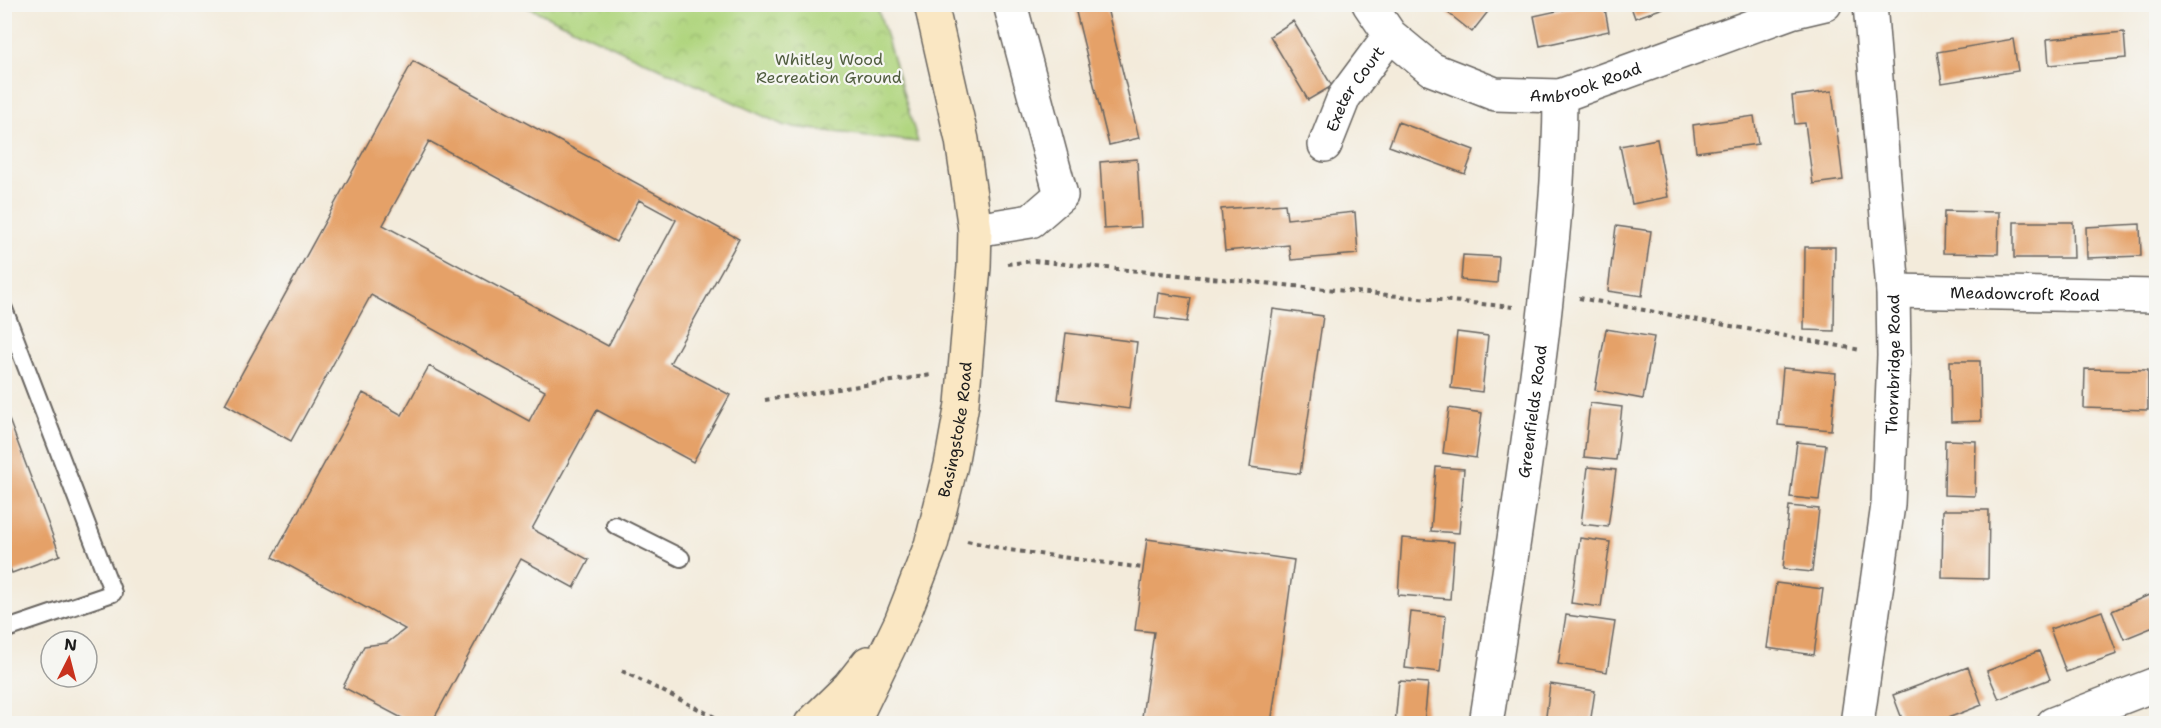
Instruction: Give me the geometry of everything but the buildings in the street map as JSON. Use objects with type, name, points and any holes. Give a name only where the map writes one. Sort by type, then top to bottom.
[{"type":"main road","name":"Basingstoke Road","points":[[852,723],[901,622],[931,545],[951,465],[962,404],[975,230],[962,140],[931,4]]},
{"type":"main road","name":"Basingstoke Road","points":[[811,723],[849,687],[901,622]]},
{"type":"street","points":[[975,230],[1031,221],[1060,195],[1010,4]]},
{"type":"street","name":"Ambrook Road","points":[[1369,4],[1390,35],[1431,69],[1495,94],[1560,96],[1791,12],[1825,4]]},
{"type":"street","name":"Thornbridge Road","points":[[1857,723],[1888,506],[1894,356],[1893,291],[1870,4]]},
{"type":"street","name":"Exeter Court","points":[[1325,144],[1344,97],[1390,35]]},
{"type":"street","name":"Greenfields Road","points":[[1486,723],[1533,407],[1546,301],[1560,156],[1560,96]]},
{"type":"street","name":"Meadowcroft Road","points":[[1893,291],[2157,296]]},
{"type":"street","points":[[2053,723],[2157,684]]},
{"type":"lane","points":[[4,309],[114,593],[4,630]]},
{"type":"lane","points":[[615,525],[681,558]]},
{"type":"path","points":[[974,267],[1034,261],[1522,308],[1569,296],[1894,356]]},
{"type":"path","points":[[765,400],[932,375],[933,364]]},
{"type":"path","points":[[967,541],[1009,550],[1143,568]]},
{"type":"path","points":[[622,671],[729,723]]},
{"type":"green space","name":"Whitley Wood Recreation Ground","points":[[523,5],[877,5],[918,142],[785,126]]}]
